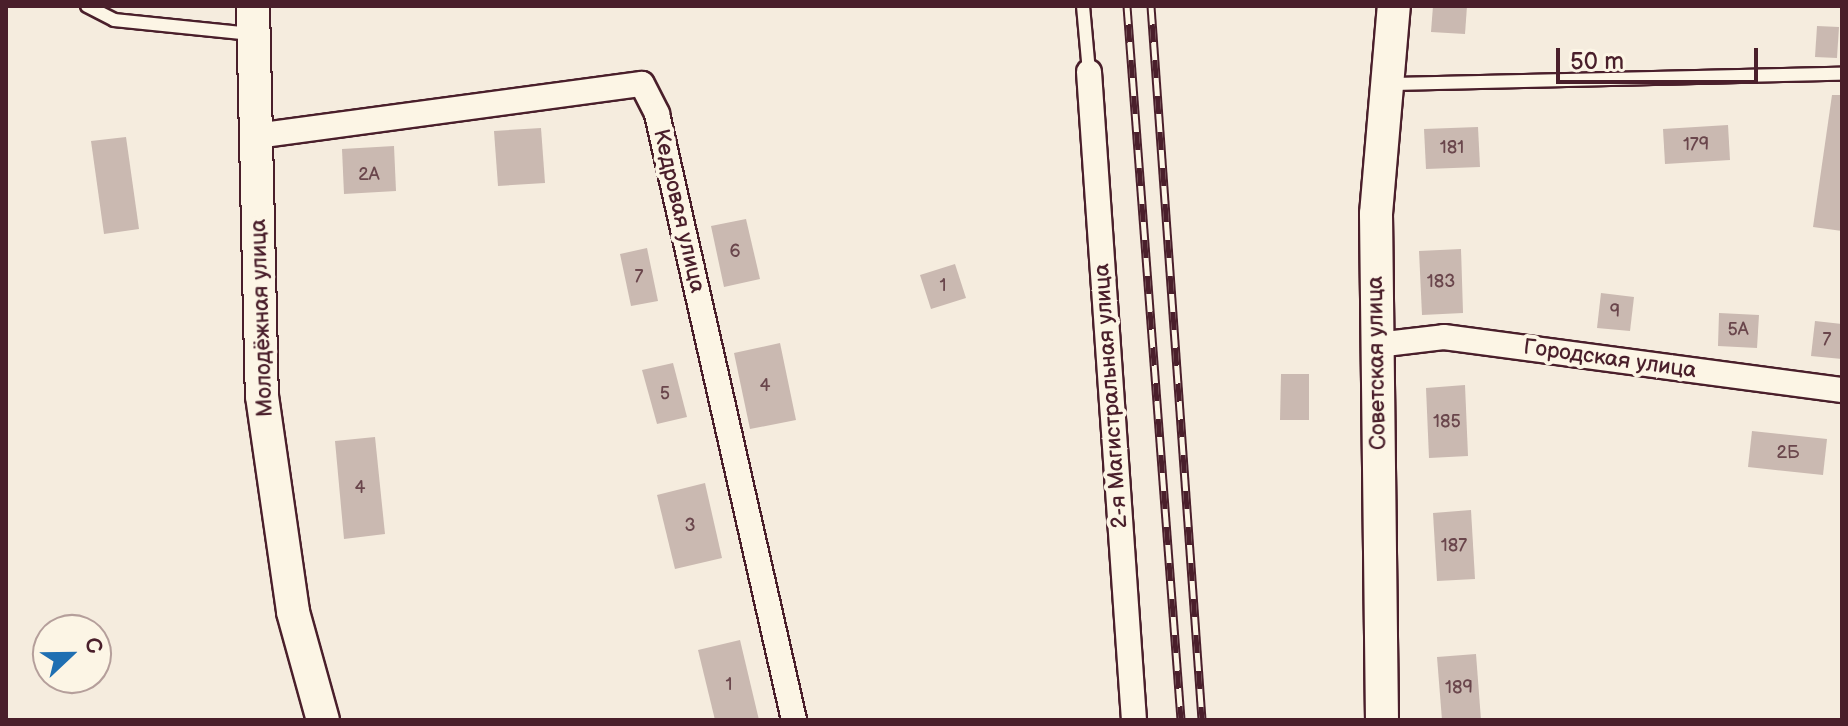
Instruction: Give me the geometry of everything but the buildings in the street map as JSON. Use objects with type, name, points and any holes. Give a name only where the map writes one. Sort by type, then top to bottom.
[{"type":"street","name":"Советская улица","points":[[1382,720],[1376,214],[1394,6]]},
{"type":"street","name":"Молодёжная улица","points":[[254,20],[262,396],[293,612],[323,720]]},
{"type":"street","name":"2-я Магистральная улица","points":[[1089,72],[1134,720]]},
{"type":"street","name":"Кедровая улица","points":[[256,136],[642,84],[657,114],[794,720]]},
{"type":"street","name":"Городская улица","points":[[1377,345],[1444,337],[1842,390]]},
{"type":"lane","points":[[87,6],[114,20],[254,20]]},
{"type":"lane","points":[[1083,6],[1089,72]]},
{"type":"lane","points":[[1386,84],[1842,74]]},
{"type":"railway","points":[[1127,6],[1181,720]]},
{"type":"railway","points":[[1151,6],[1202,720]]}]
